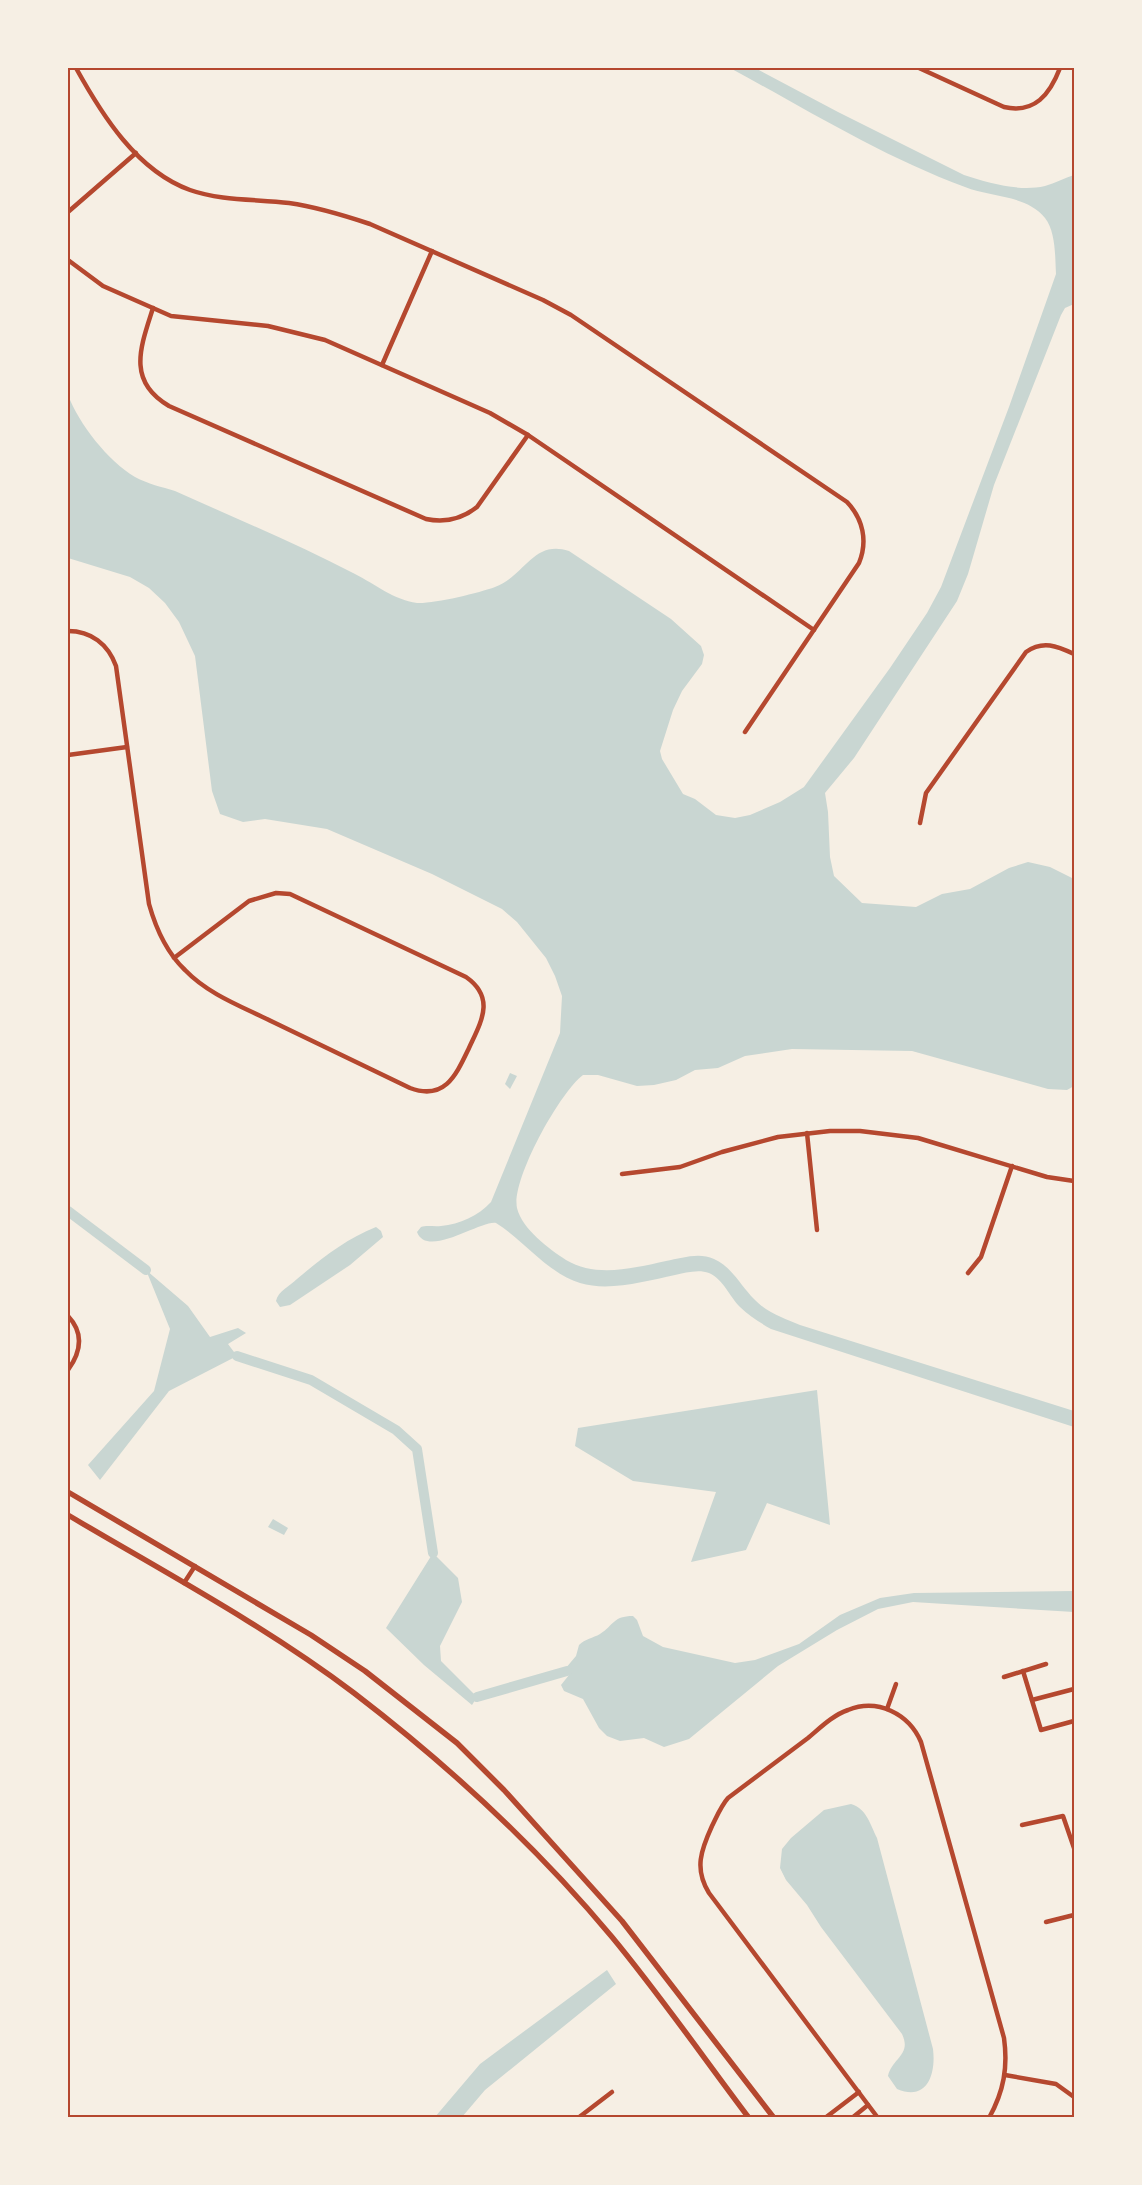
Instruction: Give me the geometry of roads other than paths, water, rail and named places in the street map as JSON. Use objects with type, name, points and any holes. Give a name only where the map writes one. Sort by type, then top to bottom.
[{"type":"street","points":[[76,68],[103,112],[136,153],[161,176],[191,190],[216,196],[316,208],[370,224],[543,300],[571,315],[840,497],[851,507],[861,525],[864,541],[861,559],[745,732]]},
{"type":"street","points":[[919,68],[1004,107],[1018,109],[1032,106],[1047,96],[1060,68]]},
{"type":"street","points":[[68,212],[136,153]]},
{"type":"street","points":[[382,365],[432,251]]},
{"type":"street","points":[[68,260],[103,286],[171,316],[184,319],[268,326],[309,334],[490,413],[528,435],[814,630]]},
{"type":"street","points":[[153,308],[142,342],[140,363],[145,383],[158,399],[169,406],[426,519],[453,520],[466,515],[477,507],[528,435]]},
{"type":"street","points":[[68,631],[92,636],[104,646],[113,659],[149,904],[161,937],[174,958],[198,982],[213,992],[416,1090],[436,1090],[453,1079],[483,1017],[484,1004],[480,991],[466,977],[290,894],[276,893],[249,901],[174,958]]},
{"type":"street","points":[[920,823],[926,793],[1026,652],[1046,644],[1074,654]]},
{"type":"street","points":[[68,755],[127,747]]},
{"type":"street","points":[[622,1174],[680,1167],[750,1143],[807,1133],[860,1131],[918,1138],[1047,1177],[1074,1181]]},
{"type":"street","points":[[807,1133],[817,1230]]},
{"type":"street","points":[[968,1273],[981,1257],[1012,1166]]},
{"type":"street","points":[[68,1316],[76,1327],[80,1340],[78,1353],[68,1370]]},
{"type":"street","points":[[68,1492],[311,1635],[365,1671],[456,1744],[504,1790],[622,1921],[774,2118]]},
{"type":"street","points":[[68,1515],[184,1583],[298,1654],[352,1692],[443,1765],[492,1809],[553,1872],[611,1937],[749,2118]]},
{"type":"street","points":[[184,1583],[195,1566]]},
{"type":"street","points":[[1004,1676],[1046,1664]]},
{"type":"street","points":[[1023,1671],[1041,1730],[1074,1721]]},
{"type":"street","points":[[887,1709],[896,1684]]},
{"type":"street","points":[[1032,1700],[1074,1689]]},
{"type":"street","points":[[878,2118],[709,1893],[702,1879],[700,1864],[702,1848],[720,1810],[728,1798],[842,1712],[869,1706],[887,1709],[910,1724],[921,1742],[1004,2038],[1005,2075],[1002,2090],[990,2118]]},
{"type":"street","points":[[1022,1825],[1063,1816],[1073,1833],[1074,1848]]},
{"type":"street","points":[[1046,1922],[1074,1915]]},
{"type":"street","points":[[1005,2075],[1056,2084],[1074,2096]]},
{"type":"street","points":[[578,2118],[612,2092]]},
{"type":"street","points":[[825,2118],[859,2092]]},
{"type":"street","points":[[852,2118],[868,2105]]},
{"type":"waterway","points":[[68,1211],[146,1270]]},
{"type":"waterway","points":[[237,1356],[311,1380],[396,1430],[417,1449],[433,1553]]},
{"type":"waterway","points":[[477,1697],[567,1671]]}]
